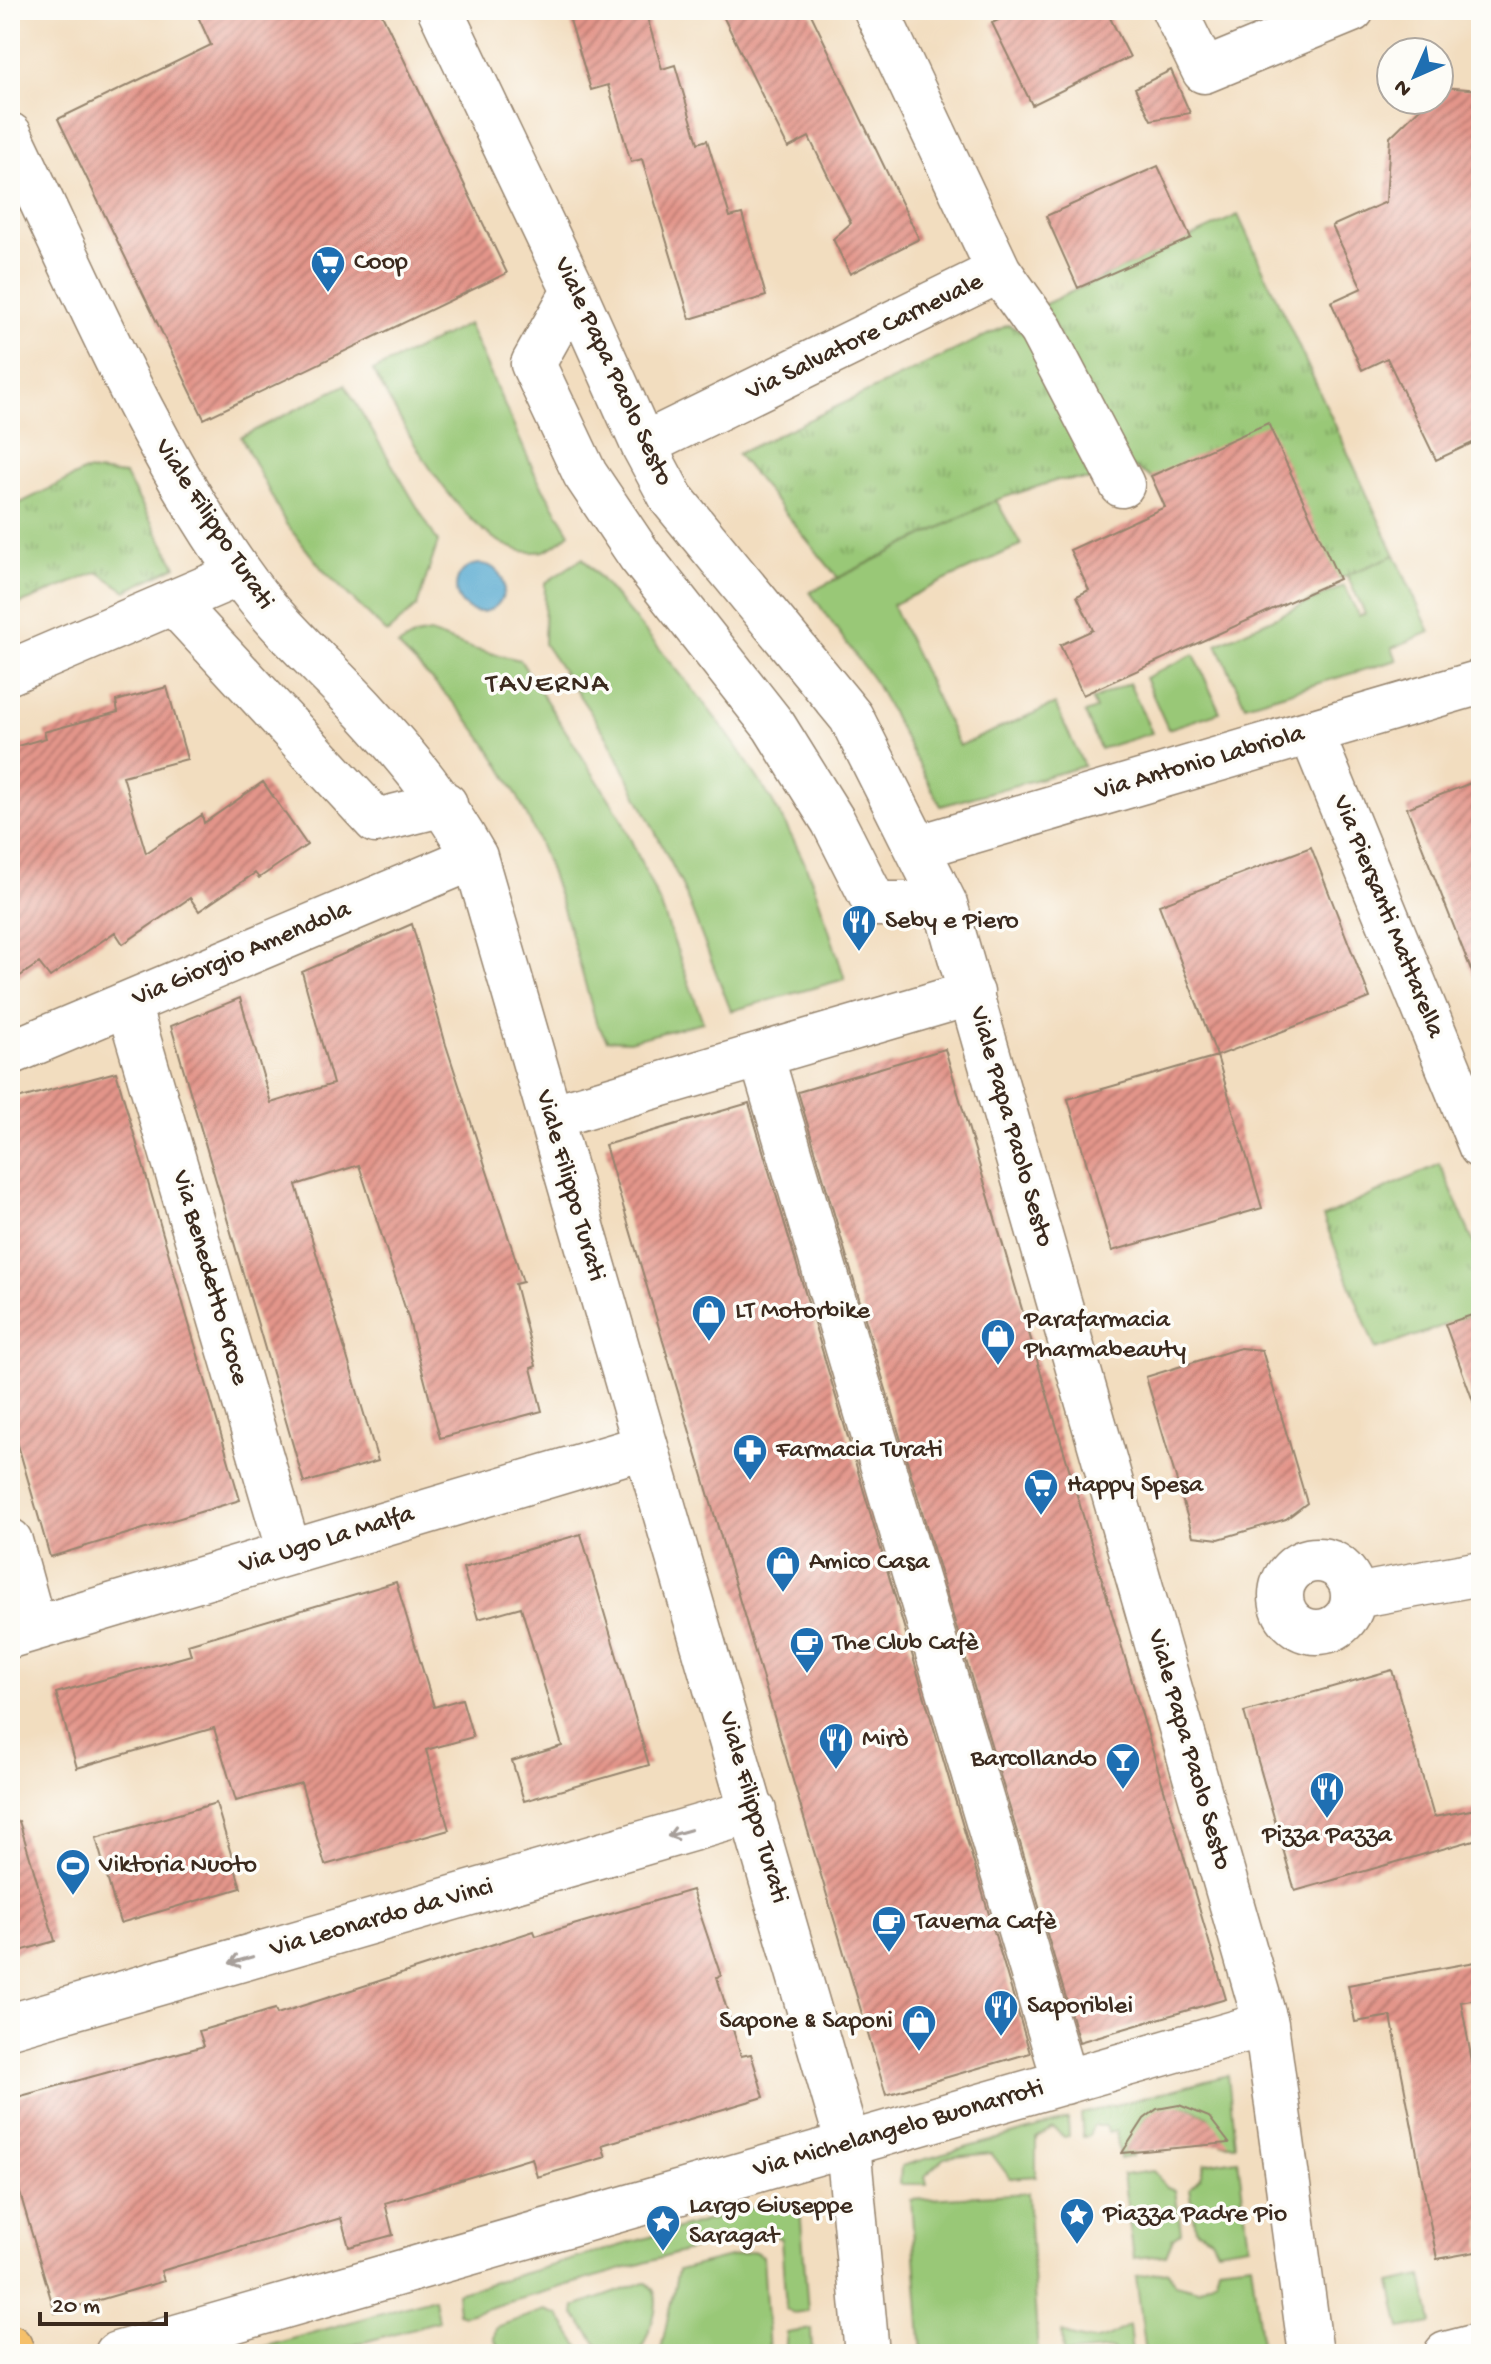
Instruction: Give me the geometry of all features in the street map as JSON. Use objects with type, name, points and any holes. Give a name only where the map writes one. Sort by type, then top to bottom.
[{"type":"main road","points":[[10,2347],[13,2354]]},
{"type":"street","name":"Viale Papa Paolo Sesto","points":[[440,10],[574,291],[643,445],[672,499],[851,717],[945,904],[1266,2024],[1311,2354]]},
{"type":"street","name":"Via Salvatore Carnevale","points":[[643,445],[999,271],[876,10]]},
{"type":"street","points":[[1174,10],[1204,71],[1352,10]]},
{"type":"street","name":"Viale Filippo Turati","points":[[10,135],[156,441],[239,574],[274,619],[366,713],[445,804],[475,857],[644,1447],[754,1811],[848,2144],[867,2354]]},
{"type":"street","points":[[999,271],[1041,330],[1122,485]]},
{"type":"street","points":[[574,291],[533,364],[585,474],[640,556],[774,726],[833,821],[875,904],[945,904]]},
{"type":"street","points":[[10,672],[239,574]]},
{"type":"street","points":[[173,602],[376,821],[445,804]]},
{"type":"street","name":"Via Antonio Labriola","points":[[919,847],[1481,682]]},
{"type":"street","name":"Via Piersanti Mattarella","points":[[1311,732],[1481,1147]]},
{"type":"street","name":"Via Giorgio Amendola","points":[[10,1053],[475,857]]},
{"type":"street","points":[[550,1117],[972,993]]},
{"type":"street","name":"Via Benedetto Croce","points":[[128,1004],[289,1552]]},
{"type":"street","points":[[761,1055],[1065,2082]]},
{"type":"street","name":"Via Ugo La Malfa","points":[[22,1632],[644,1447]]},
{"type":"street","points":[[10,1541],[22,1632]]},
{"type":"street","points":[[1355,1596],[1481,1573]]},
{"type":"street","name":"Via Leonardo da Vinci","points":[[10,2026],[754,1811]]},
{"type":"street","name":"Via Michelangelo Buonarroti","points":[[117,2354],[1266,2024]]},
{"type":"street","points":[[1446,2354],[1481,2345]]},
{"type":"green space","points":[[1238,10],[1288,10],[1246,28]]},
{"type":"green space","points":[[1238,215],[1395,555],[1339,579],[1125,463],[1043,305]]},
{"type":"green space","points":[[468,324],[537,478],[570,533],[547,550],[517,550],[491,536],[466,514],[421,454],[373,371]]},
{"type":"green space","points":[[1008,325],[1024,332],[1098,480],[1058,480],[996,500],[838,578],[737,454]]},
{"type":"green space","points":[[345,385],[438,542],[417,606],[387,633],[323,570],[286,524],[241,437]]},
{"type":"green space","points":[[85,471],[125,475],[176,566],[126,591],[98,572],[10,608],[10,508]]},
{"type":"green space","points":[[996,500],[1021,545],[892,605],[959,746],[1055,704],[1084,766],[941,806],[876,684],[810,592]]},
{"type":"green space","points":[[1395,555],[1430,632],[1392,648],[1397,660],[1245,705],[1217,644],[1344,586],[1359,616],[1365,614],[1347,575]]},
{"type":"green space","points":[[583,558],[699,696],[776,807],[811,879],[845,979],[731,1011],[681,883],[608,738],[544,644],[545,583]]},
{"type":"green space","points":[[430,633],[473,649],[520,660],[619,814],[661,906],[703,1022],[629,1041],[607,1040],[596,1022],[549,868],[517,795],[473,726],[398,646],[415,636]]},
{"type":"green space","points":[[1194,654],[1220,712],[1168,729],[1145,678]]},
{"type":"green space","points":[[1129,683],[1152,733],[1100,749],[1085,713],[1096,709],[1092,700]]},
{"type":"green space","points":[[1440,1164],[1481,1260],[1481,1312],[1376,1350],[1323,1217]]},
{"type":"green space","points":[[1228,2075],[1235,2144],[1222,2144],[1209,2117],[1189,2107],[1157,2109],[1133,2145],[1133,2156],[1120,2159],[1116,2131],[1108,2132],[1106,2126],[1093,2126],[1089,2136],[1083,2137],[1081,2114]]},
{"type":"green space","points":[[1068,2119],[1069,2136],[1064,2137],[1053,2128],[1036,2138],[1036,2176],[1010,2178],[991,2153],[945,2158],[925,2176],[927,2184],[900,2184],[901,2166]]},
{"type":"green space","points":[[1238,2159],[1249,2245],[1217,2250],[1211,2238],[1196,2230],[1190,2188],[1201,2177],[1205,2164]]},
{"type":"green space","points":[[1153,2171],[1167,2187],[1175,2190],[1181,2232],[1173,2238],[1166,2255],[1134,2258],[1123,2175]]},
{"type":"green space","points":[[1028,2193],[1038,2354],[922,2354],[911,2200]]},
{"type":"green space","points":[[785,2198],[800,2208],[808,2311],[793,2313],[786,2309],[781,2239],[762,2229],[464,2315],[458,2313],[456,2293]]},
{"type":"green space","points":[[753,2251],[763,2256],[769,2354],[660,2354],[678,2270]]},
{"type":"green space","points":[[1251,2262],[1263,2354],[1146,2354],[1136,2276],[1168,2271],[1175,2284],[1198,2290],[1216,2278],[1219,2266]]},
{"type":"green space","points":[[1422,2276],[1432,2323],[1401,2329],[1391,2283]]},
{"type":"green space","points":[[645,2282],[652,2288],[656,2305],[640,2354],[605,2354],[574,2314],[575,2307]]},
{"type":"green space","points":[[434,2298],[438,2321],[323,2354],[239,2354]]},
{"type":"green space","points":[[545,2310],[559,2315],[584,2354],[502,2354],[494,2339],[496,2327]]},
{"type":"green space","points":[[1129,2325],[1132,2354],[1114,2354],[1113,2349],[1063,2354],[1062,2333],[1097,2340]]},
{"type":"green space","points":[[811,2329],[812,2354],[785,2354],[787,2333]]},
{"type":"water","points":[[480,564],[489,565],[497,571],[503,579],[503,597],[497,605],[489,611],[480,612],[471,611],[463,605],[457,597],[456,588],[457,579],[463,571],[471,565]]},
{"type":"building","points":[[195,10],[380,10],[507,273],[204,419],[58,119],[211,45]]},
{"type":"building","points":[[567,10],[645,10],[662,69],[675,65],[698,143],[707,140],[730,217],[742,214],[766,296],[690,319],[642,159],[631,162],[608,85],[591,90]]},
{"type":"building","points":[[720,10],[809,10],[919,239],[850,274],[833,239],[851,223],[809,137],[788,148]]},
{"type":"building","points":[[1019,10],[1106,10],[1130,57],[1032,105],[992,23]]},
{"type":"building","points":[[1171,70],[1190,113],[1151,120],[1135,88]]},
{"type":"building","points":[[1455,88],[1481,90],[1481,439],[1436,460],[1387,358],[1362,370],[1331,302],[1362,288],[1332,226],[1386,202],[1390,137],[1412,116],[1455,116]]},
{"type":"building","points":[[1158,166],[1191,238],[1078,288],[1046,216]]},
{"type":"building","points":[[1268,423],[1339,579],[1083,695],[1060,645],[1093,630],[1077,596],[1089,590],[1070,550],[1165,507],[1151,476]]},
{"type":"building","points":[[167,687],[187,759],[123,776],[146,853],[202,815],[204,823],[263,782],[307,845],[259,878],[255,873],[199,911],[190,898],[123,944],[115,932],[50,977],[39,963],[10,983],[10,748],[46,738],[44,732],[118,712],[116,701]]},
{"type":"building","points":[[1481,779],[1481,990],[1479,990],[1407,808]]},
{"type":"building","points":[[1311,847],[1370,998],[1217,1056],[1159,905]]},
{"type":"building","points":[[412,924],[446,1045],[523,1282],[515,1284],[536,1366],[531,1368],[542,1411],[440,1438],[408,1317],[359,1165],[296,1185],[378,1461],[304,1483],[171,1026],[240,998],[271,1103],[333,1084],[302,972]]},
{"type":"building","points":[[945,1049],[1226,1999],[1079,2042],[798,1092]]},
{"type":"building","points":[[1217,1056],[1262,1208],[1112,1251],[1068,1099]]},
{"type":"building","points":[[116,1072],[240,1500],[50,1557],[10,1417],[10,1101]]},
{"type":"building","points":[[749,1103],[1030,2053],[886,2095],[605,1145]]},
{"type":"building","points":[[1481,1312],[1481,1412],[1477,1412],[1445,1324]]},
{"type":"building","points":[[1240,1348],[1262,1350],[1307,1503],[1286,1519],[1219,1539],[1193,1536],[1146,1377]]},
{"type":"building","points":[[581,1534],[649,1765],[524,1801],[512,1761],[562,1746],[521,1607],[478,1619],[463,1568]]},
{"type":"building","points":[[396,1582],[434,1707],[462,1699],[473,1737],[426,1750],[449,1830],[325,1865],[301,1783],[236,1801],[214,1728],[77,1768],[56,1693],[191,1655],[188,1644]]},
{"type":"building","points":[[1392,1670],[1434,1817],[1481,1808],[1481,1838],[1295,1891],[1244,1712]]},
{"type":"building","points":[[216,1803],[241,1888],[120,1923],[96,1838]]},
{"type":"building","points":[[19,1821],[55,1941],[10,1954],[10,1822]]},
{"type":"building","points":[[692,1890],[721,1976],[717,1977],[741,2056],[751,2054],[764,2097],[602,2145],[606,2157],[537,2177],[532,2158],[385,2203],[393,2235],[349,2247],[341,2218],[161,2271],[164,2281],[55,2313],[15,2176],[10,2178],[10,2099],[204,2046],[199,2031],[275,2009],[277,2014],[534,1931],[536,1936]]},
{"type":"building","points":[[1481,1961],[1481,1998],[1461,2002],[1481,2110],[1481,2251],[1437,2259],[1391,2016],[1355,2022],[1348,1985]]},
{"type":"building","points":[[1179,2105],[1209,2117],[1229,2143],[1122,2153],[1144,2119],[1157,2109]]},
{"type":"place","name":"Coop","points":[[328,294]]},
{"type":"place","name":"Seby e Piero","points":[[859,953]]},
{"type":"place","name":"LT Motorbike","points":[[709,1343]]},
{"type":"place","name":"Parafarmacia Pharmabeauty","points":[[998,1367]]},
{"type":"place","name":"Farmacia Turati","points":[[750,1482]]},
{"type":"place","name":"Happy Spesa","points":[[1041,1517]]},
{"type":"place","name":"Amico Casa","points":[[783,1594]]},
{"type":"place","name":"The Club Cafè","points":[[807,1675]]},
{"type":"place","name":"Mirò","points":[[836,1771]]},
{"type":"place","name":"Barcollando","points":[[1123,1791]]},
{"type":"place","name":"Pizza Pazza","points":[[1327,1820]]},
{"type":"place","name":"Viktoria Nuoto","points":[[73,1897]]},
{"type":"place","name":"Taverna Cafè","points":[[889,1954]]},
{"type":"place","name":"Saporiblei","points":[[1001,2038]]},
{"type":"place","name":"Sapone & Saponi","points":[[919,2053]]},
{"type":"place","name":"Piazza Padre Pio","points":[[1077,2246]]},
{"type":"place","name":"Largo Giuseppe Saragat","points":[[663,2253]]},
{"type":"district","name":"TAVERNA","points":[[548,685]]}]
